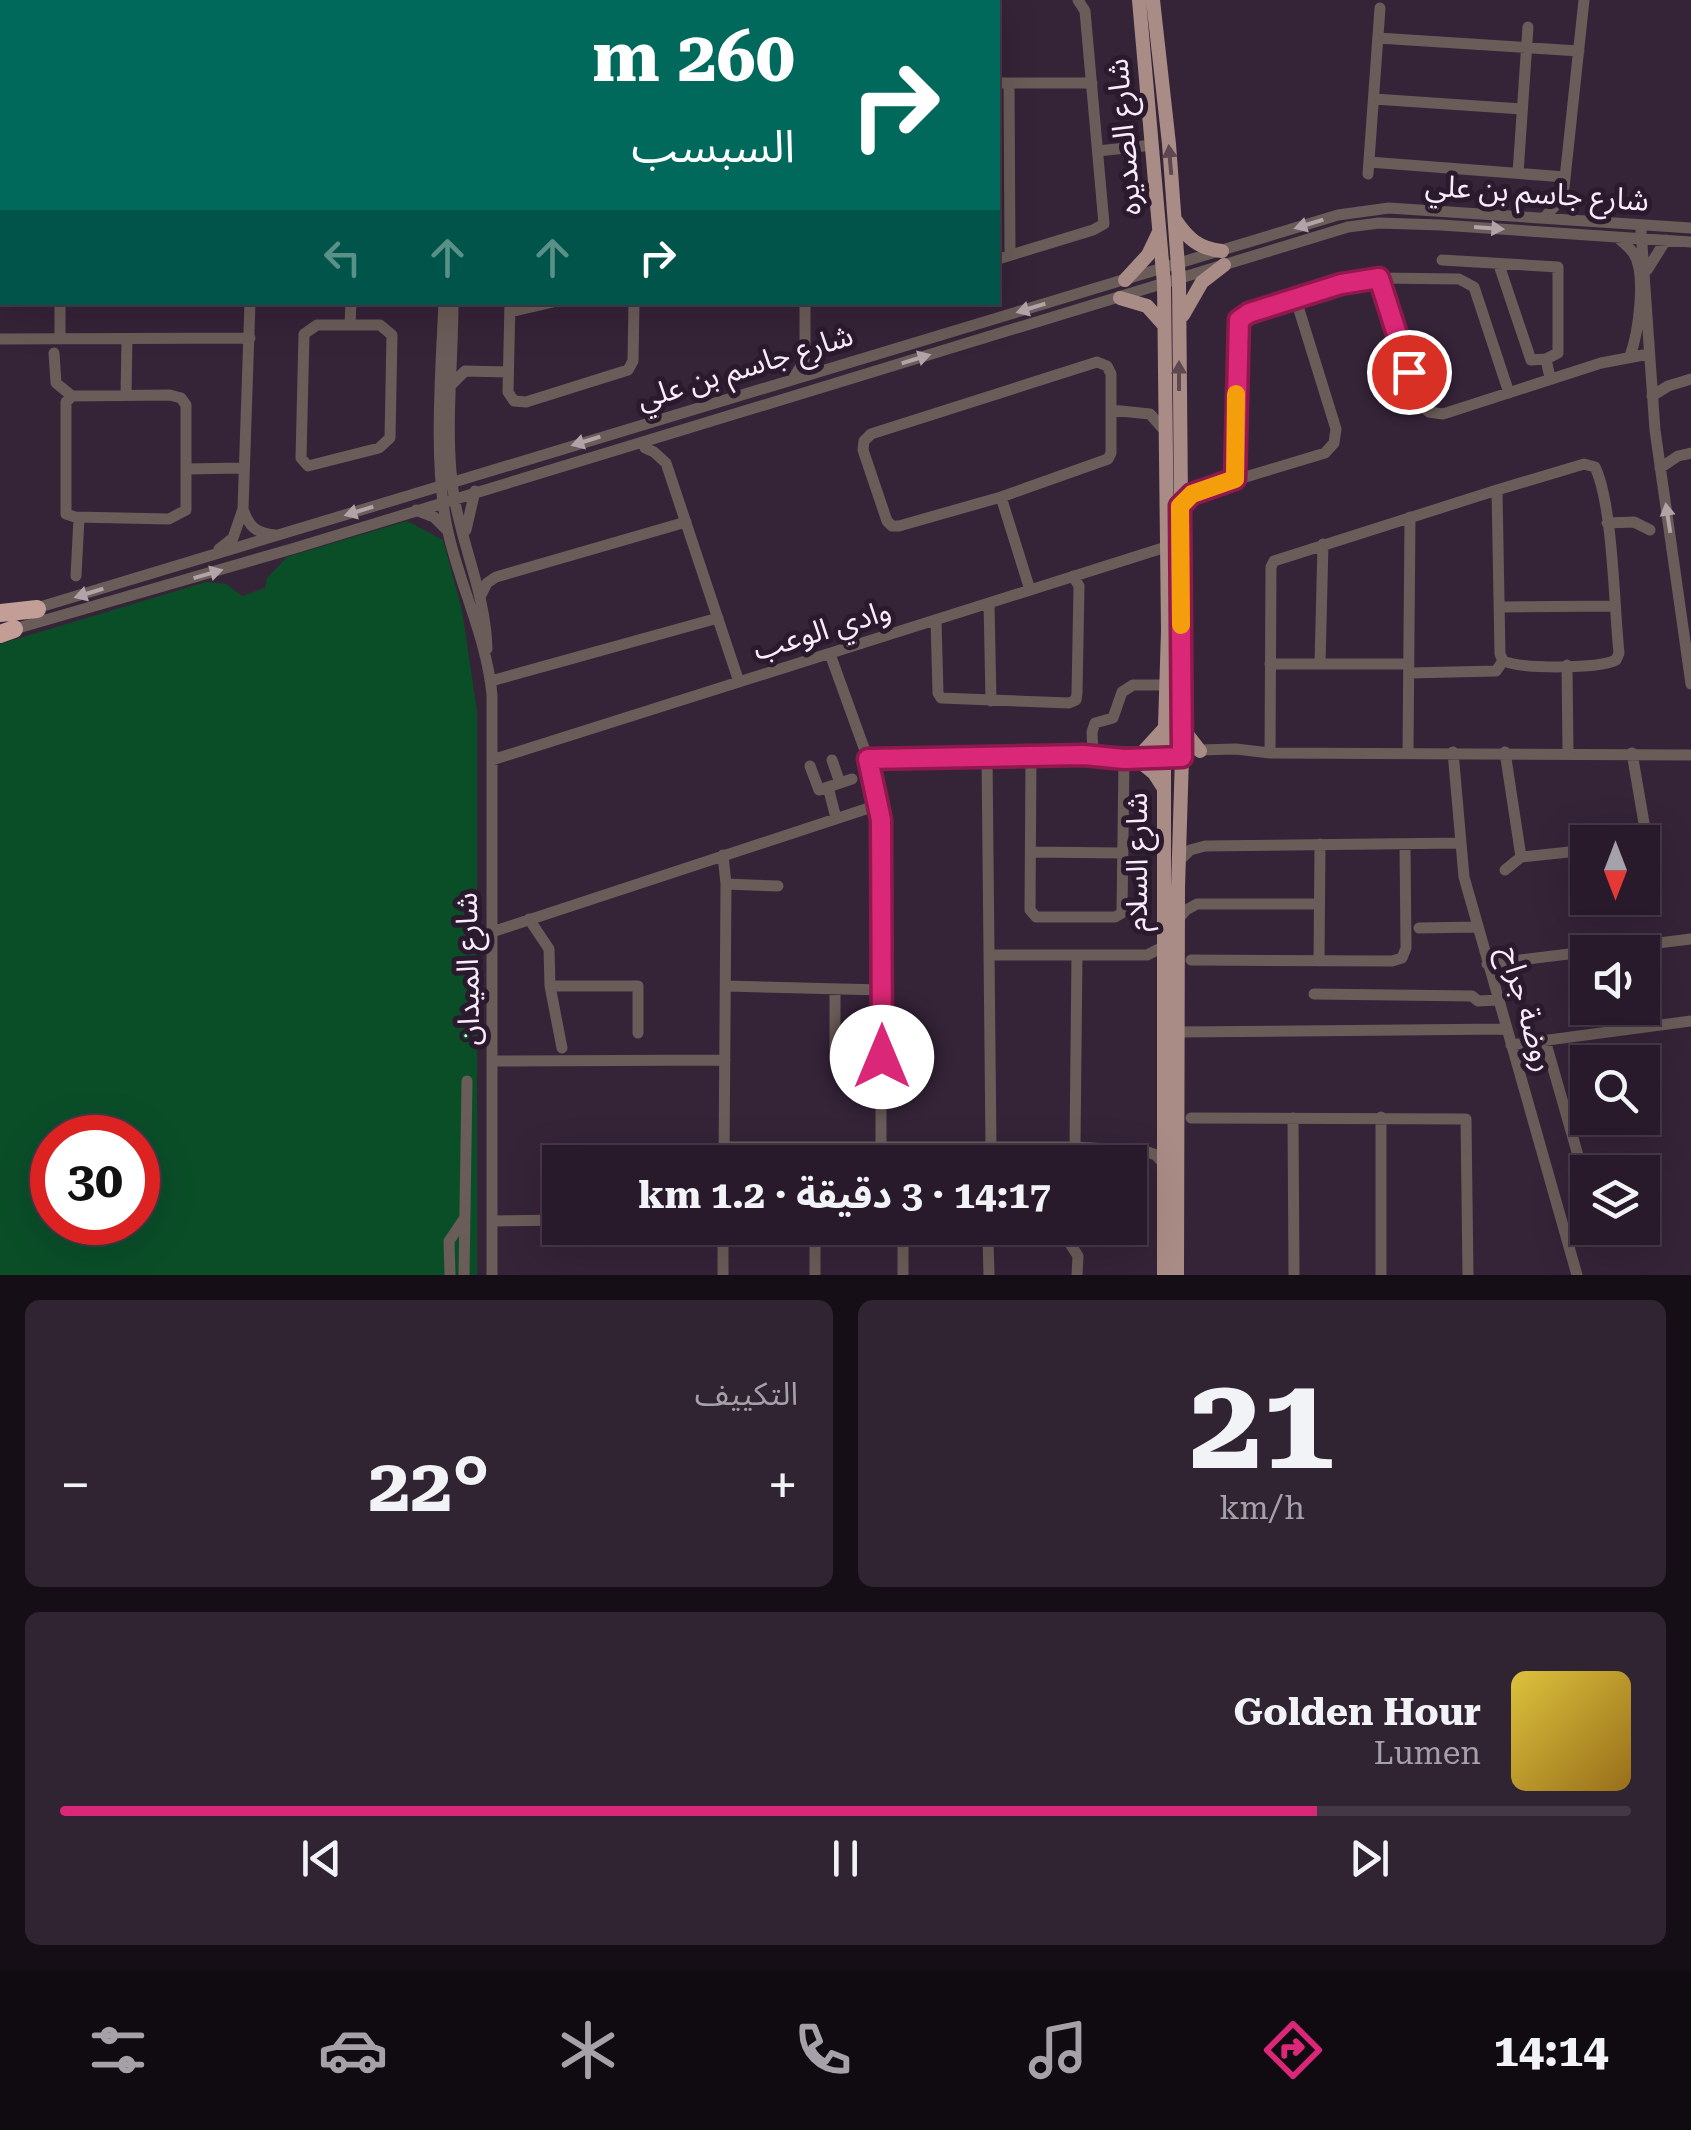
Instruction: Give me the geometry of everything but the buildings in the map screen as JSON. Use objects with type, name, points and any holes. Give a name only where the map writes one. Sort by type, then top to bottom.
[{"type":"highway","points":[[3,625],[37,609]]},
{"type":"main road","name":"شارع الصديره","points":[[1139,0],[1160,231],[1171,274]]},
{"type":"main road","name":"شارع الصديره","points":[[1153,0],[1176,221],[1171,274]]},
{"type":"main road","points":[[1120,298],[1147,306],[1172,325],[1223,258],[1193,242],[1176,221]]},
{"type":"main road","points":[[1125,280],[1148,255],[1160,231]]},
{"type":"main road","name":"شارع السلام","points":[[1171,274],[1180,482],[1183,730],[1178,888],[1177,1275]]},
{"type":"main road","name":"شارع السلام","points":[[1164,1275],[1164,755],[1168,685],[1165,391],[1172,325]]},
{"type":"main road","points":[[1165,792],[1154,773],[1134,756],[1155,743],[1166,724]]},
{"type":"main road","points":[[1183,730],[1200,751]]},
{"type":"street","points":[[1078,0],[1085,11],[1092,83],[1104,224],[1004,257],[1003,83],[1092,83]]},
{"type":"street","points":[[1544,218],[1563,197],[1584,0]]},
{"type":"street","points":[[1380,8],[1369,168],[1565,176]]},
{"type":"street","points":[[1518,173],[1528,27]]},
{"type":"street","points":[[1378,38],[1579,50]]},
{"type":"street","points":[[1374,99],[1522,109]]},
{"type":"street","points":[[1098,151],[1154,146]]},
{"type":"street","points":[[1563,197],[1580,220]]},
{"type":"street","name":"شارع جاسم بن علي","points":[[3,625],[416,510],[1120,298],[1171,274],[1338,215],[1372,209],[1691,228]]},
{"type":"street","name":"شارع جاسم بن علي","points":[[1223,258],[1379,223],[1691,242]]},
{"type":"street","points":[[1636,224],[1644,238],[1658,450],[1688,630],[1691,684]]},
{"type":"street","points":[[1617,237],[1635,255],[1638,266],[1639,330],[1630,356]]},
{"type":"street","points":[[1646,274],[1666,240]]},
{"type":"street","points":[[1442,260],[1558,267],[1558,354],[1530,360],[1500,265]]},
{"type":"street","name":"شارع جاسم بن علي","points":[[37,609],[1125,280],[1171,274]]},
{"type":"street","points":[[1379,278],[1419,404],[1429,412],[1443,414],[1550,378],[1650,354]]},
{"type":"street","points":[[1235,479],[1239,320],[1249,313],[1341,284],[1379,278],[1459,280],[1474,287],[1509,393]]},
{"type":"street","points":[[1180,506],[1201,490],[1326,453],[1334,442],[1336,429],[1296,300]]},
{"type":"street","points":[[60,305],[60,339]]},
{"type":"street","points":[[207,556],[234,538],[242,509],[250,305]]},
{"type":"street","points":[[350,325],[351,305]]},
{"type":"street","points":[[444,305],[449,500]]},
{"type":"street","points":[[413,494],[445,452],[452,384],[453,305]]},
{"type":"street","points":[[510,308],[508,392],[514,401],[526,402],[625,372],[634,357],[634,305]]},
{"type":"street","points":[[793,379],[804,364],[805,305]]},
{"type":"street","points":[[318,325],[350,325],[380,326],[392,335],[390,438],[380,448],[308,466],[301,458],[304,334],[318,325]]},
{"type":"street","points":[[0,340],[250,338]]},
{"type":"street","points":[[126,395],[127,339]]},
{"type":"street","points":[[805,351],[815,363],[833,367]]},
{"type":"street","points":[[54,353],[56,383],[72,396],[181,398],[186,406],[186,510],[178,517],[70,517],[64,510],[66,402],[72,396]]},
{"type":"street","points":[[453,358],[465,371],[507,372]]},
{"type":"street","points":[[1546,359],[1550,378]]},
{"type":"street","points":[[1097,362],[1107,366],[1111,374],[1108,459],[1001,496],[892,526],[863,450],[864,441],[871,434],[1097,362]]},
{"type":"street","points":[[452,384],[465,371]]},
{"type":"street","points":[[596,455],[617,456],[673,440],[841,389],[859,376]]},
{"type":"street","points":[[1652,389],[1691,379]]},
{"type":"street","points":[[1142,411],[1165,391]]},
{"type":"street","points":[[1111,410],[1142,411],[1165,430]]},
{"type":"street","points":[[666,463],[673,440]]},
{"type":"street","points":[[644,448],[659,454],[666,463],[739,682]]},
{"type":"street","points":[[1658,450],[1678,456]]},
{"type":"street","points":[[445,452],[461,467],[478,474]]},
{"type":"street","points":[[1660,468],[1691,452]]},
{"type":"street","points":[[1265,753],[1271,567],[1280,558],[1497,490],[1584,464],[1595,467],[1600,476],[1619,653],[1616,660],[1608,664],[1567,665],[1503,661],[1497,490]]},
{"type":"street","points":[[186,469],[243,468]]},
{"type":"street","points":[[1180,482],[1201,490]]},
{"type":"street","points":[[464,544],[466,519],[475,490]]},
{"type":"street","points":[[1001,496],[1030,590]]},
{"type":"street","name":"شارع الميدان","points":[[449,500],[448,531],[491,681],[492,1275]]},
{"type":"street","name":"شارع الميدان","points":[[449,500],[480,597],[487,664]]},
{"type":"street","points":[[242,509],[252,528],[280,535]]},
{"type":"street","points":[[416,510],[434,517],[448,531]]},
{"type":"street","points":[[1634,522],[1648,512]]},
{"type":"street","points":[[1408,752],[1410,517]]},
{"type":"street","points":[[76,576],[77,518]]},
{"type":"street","points":[[480,597],[496,577],[686,522]]},
{"type":"street","points":[[1607,524],[1634,522],[1650,530]]},
{"type":"street","points":[[1320,664],[1323,544]]},
{"type":"street","name":"وادي الوعب","points":[[492,760],[1166,547]]},
{"type":"street","points":[[470,566],[496,577]]},
{"type":"street","points":[[936,620],[938,693],[947,700],[1069,703],[1076,700],[1079,586],[1073,576]]},
{"type":"street","points":[[989,603],[991,701]]},
{"type":"street","points":[[1499,607],[1614,606]]},
{"type":"street","points":[[491,681],[718,618]]},
{"type":"street","points":[[830,654],[868,759],[881,820],[881,1145]]},
{"type":"street","points":[[1270,664],[1496,671],[1503,661]]},
{"type":"street","points":[[1567,665],[1568,752]]},
{"type":"street","points":[[1089,754],[1095,723],[1113,718],[1122,692],[1134,684],[1168,685]]},
{"type":"street","points":[[1182,754],[1236,749],[1265,753]]},
{"type":"street","points":[[868,759],[1408,752],[1691,755]]},
{"type":"street","name":"روضة جراح","points":[[1453,752],[1464,877],[1577,1275]]},
{"type":"street","points":[[1506,752],[1520,857]]},
{"type":"street","points":[[1632,753],[1643,825]]},
{"type":"street","points":[[1089,754],[1134,756]]},
{"type":"street","points":[[988,756],[991,1145]]},
{"type":"street","points":[[1031,756],[1031,913],[1036,917],[1120,916],[1134,756]]},
{"type":"street","points":[[832,760],[840,783],[836,818]]},
{"type":"street","points":[[810,766],[819,790],[840,783]]},
{"type":"street","points":[[492,932],[878,805]]},
{"type":"street","points":[[1180,823],[1192,839],[1204,846]]},
{"type":"street","points":[[1180,860],[1190,850],[1204,846],[1460,843]]},
{"type":"street","points":[[1319,961],[1320,844]]},
{"type":"street","points":[[1191,960],[1402,958],[1406,948],[1405,844]]},
{"type":"street","points":[[1031,852],[1123,853]]},
{"type":"street","points":[[1505,870],[1520,857],[1570,852]]},
{"type":"street","points":[[723,855],[725,1145]]},
{"type":"street","points":[[726,884],[778,886]]},
{"type":"street","points":[[1178,888],[1197,904]]},
{"type":"street","points":[[1178,920],[1197,904],[1318,904]]},
{"type":"street","points":[[529,919],[549,949],[550,986],[563,1055]]},
{"type":"street","points":[[1419,928],[1477,927]]},
{"type":"street","points":[[1487,964],[1691,939]]},
{"type":"street","points":[[989,956],[1147,955],[1165,946]]},
{"type":"street","points":[[1075,1145],[1077,955]]},
{"type":"street","points":[[1147,955],[1165,968]]},
{"type":"street","points":[[550,986],[638,986],[638,1034]]},
{"type":"street","points":[[726,986],[882,990]]},
{"type":"street","points":[[834,1062],[835,989]]},
{"type":"street","points":[[1314,994],[1472,996],[1478,1001],[1495,996]]},
{"type":"street","points":[[1511,1045],[1691,1021]]},
{"type":"street","points":[[1177,1032],[1506,1029]]},
{"type":"street","points":[[1545,1040],[1578,1155]]},
{"type":"street","points":[[494,1061],[563,1055],[725,1060]]},
{"type":"street","points":[[464,1275],[467,1081]]},
{"type":"street","points":[[1381,1117],[1381,1275]]},
{"type":"street","points":[[1191,1118],[1466,1119],[1468,1275]]},
{"type":"street","points":[[1293,1118],[1294,1275]]},
{"type":"street","points":[[1147,1149],[1164,1137]]},
{"type":"street","points":[[1147,1151],[1164,1164]]},
{"type":"street","points":[[450,1275],[448,1240],[466,1215]]},
{"type":"street","points":[[492,1221],[542,1220]]},
{"type":"street","points":[[723,1245],[723,1275]]},
{"type":"street","points":[[815,1245],[815,1275]]},
{"type":"street","points":[[903,1245],[903,1275]]},
{"type":"street","points":[[988,1245],[989,1275]]},
{"type":"street","points":[[1071,1245],[1078,1256],[1078,1275]]},
{"type":"green space","points":[[407,521],[443,540],[462,610],[477,711],[477,1275],[0,1275],[0,644],[206,582],[226,584],[242,596],[265,588],[267,578],[287,557]]},
{"type":"slow traffic","points":[[1181,625],[1180,506],[1192,494],[1235,479],[1236,394]]},
{"type":"route","points":[[882,1057],[881,820],[868,759],[1182,757],[1180,506],[1192,494],[1235,479],[1239,320],[1249,313],[1341,284],[1379,278],[1409,372]]}]
